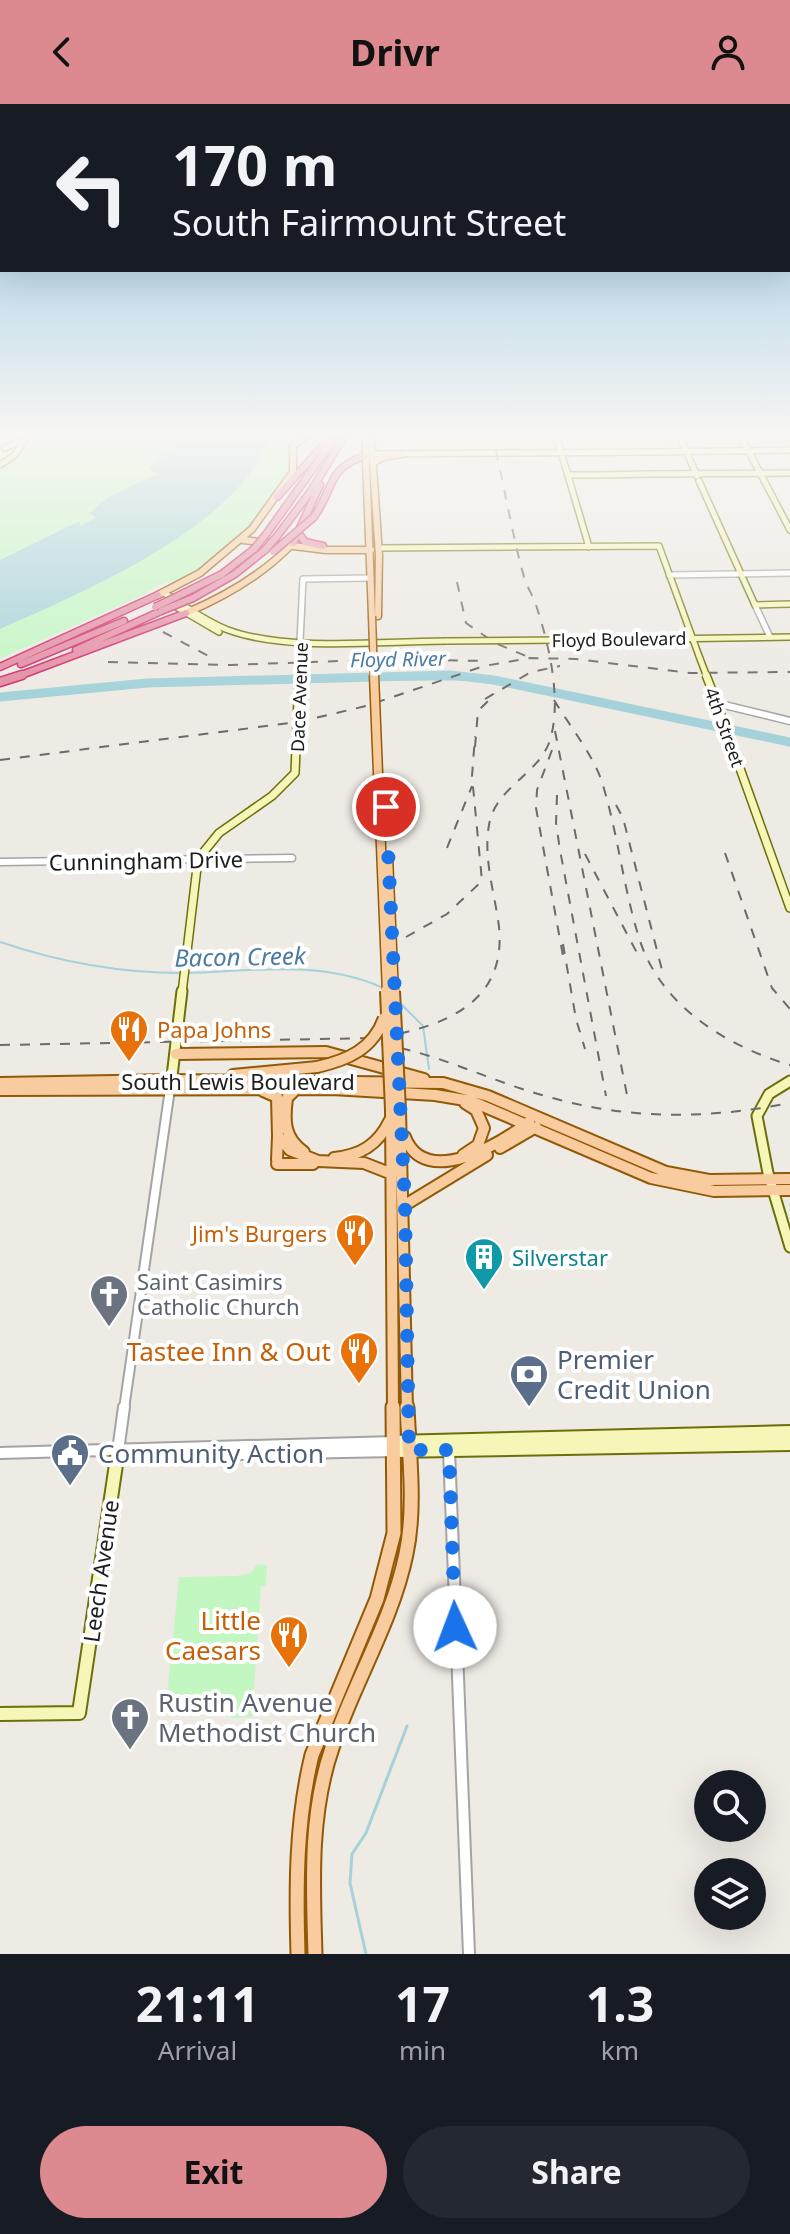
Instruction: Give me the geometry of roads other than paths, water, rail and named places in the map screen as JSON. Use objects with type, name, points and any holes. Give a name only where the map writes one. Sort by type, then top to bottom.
[{"type":"highway","points":[[158,609],[222,574],[254,549],[275,521]]},
{"type":"highway","points":[[269,551],[289,521]]},
{"type":"highway","points":[[292,545],[305,521]]},
{"type":"highway","points":[[2,676],[158,609],[193,598],[269,551],[308,521]]},
{"type":"highway","points":[[299,534],[305,542],[323,546]]},
{"type":"highway","points":[[2,676],[161,594]]},
{"type":"highway","points":[[2,676],[190,611]]},
{"type":"main road","points":[[161,594],[205,571],[244,539],[258,521]]},
{"type":"main road","points":[[298,1954],[295,1856],[305,1780],[312,1755],[385,1573],[394,1533],[392,1174],[395,1113],[369,521]]},
{"type":"main road","points":[[315,1954],[313,1847],[317,1807],[337,1733],[394,1598],[405,1559],[410,1511],[405,1205],[386,998],[375,521]]},
{"type":"main road","points":[[244,539],[369,552],[378,549],[589,547],[582,521]]},
{"type":"main road","points":[[717,521],[755,605],[790,604]]},
{"type":"main road","points":[[190,611],[242,585],[292,545],[369,552]]},
{"type":"main road","name":"4th Street","points":[[589,547],[659,546],[790,908]]},
{"type":"main road","name":"Floyd Boulevard","points":[[161,594],[229,636],[262,642],[694,641],[790,637]]},
{"type":"main road","name":"Dace Avenue","points":[[198,859],[204,848],[228,823],[265,802],[281,790],[295,773],[300,643]]},
{"type":"main road","name":"Leech Avenue","points":[[171,1084],[198,859]]},
{"type":"main road","points":[[171,1084],[317,1067],[347,1059],[370,1044],[382,1026],[386,998]]},
{"type":"main road","points":[[176,1054],[326,1052],[443,1083]]},
{"type":"main road","points":[[790,1081],[769,1094],[757,1116],[790,1247]]},
{"type":"main road","name":"South Lewis Boulevard","points":[[0,1083],[293,1086],[447,1096],[516,1115]]},
{"type":"main road","name":"South Lewis Boulevard","points":[[0,1090],[171,1084],[243,1088],[443,1083],[478,1093],[516,1115]]},
{"type":"main road","points":[[293,1086],[287,1098],[284,1129],[291,1143],[308,1154],[335,1158],[364,1151],[382,1136],[395,1113]]},
{"type":"main road","points":[[277,1097],[293,1086]]},
{"type":"main road","points":[[243,1088],[265,1091],[277,1097]]},
{"type":"main road","points":[[447,1096],[476,1110],[484,1128],[478,1145],[455,1159]]},
{"type":"main road","points":[[277,1097],[277,1162],[375,1164],[392,1174]]},
{"type":"main road","points":[[395,1113],[406,1145],[411,1151],[432,1160],[476,1155],[535,1123]]},
{"type":"main road","points":[[516,1115],[651,1178],[682,1186],[714,1191],[772,1185],[790,1179]]},
{"type":"main road","points":[[405,1205],[535,1123]]},
{"type":"main road","points":[[278,1136],[296,1154],[325,1163]]},
{"type":"main road","points":[[772,1185],[790,1190]]},
{"type":"main road","points":[[409,1446],[449,1450],[790,1432]]},
{"type":"main road","points":[[394,1447],[558,1443],[790,1444]]},
{"type":"main road","name":"Leech Avenue","points":[[0,1714],[79,1713],[118,1451]]},
{"type":"street","points":[[669,575],[790,573]]},
{"type":"street","name":"Dace Avenue","points":[[300,643],[303,579],[371,578]]},
{"type":"street","points":[[755,605],[770,637]]},
{"type":"street","points":[[716,703],[790,719]]},
{"type":"street","name":"Cunningham Drive","points":[[0,862],[292,858]]},
{"type":"street","name":"Leech Avenue","points":[[118,1451],[171,1084]]},
{"type":"street","points":[[0,1453],[118,1451],[191,1455],[394,1447]]},
{"type":"street","points":[[449,1450],[469,1954]]},
{"type":"water","points":[[89,521],[201,521],[155,553],[114,576],[0,629],[0,560],[80,522],[79,526]]},
{"type":"waterway","name":"Floyd River","points":[[0,697],[147,683],[450,675],[494,680],[790,742]]},
{"type":"waterway","name":"Floyd River","points":[[382,677],[466,677]]},
{"type":"waterway","name":"Bacon Creek","points":[[0,942],[89,965],[181,973]]},
{"type":"waterway","name":"Bacon Creek","points":[[187,973],[310,970],[334,973],[381,987]]},
{"type":"waterway","name":"Bacon Creek","points":[[399,1002],[423,1026],[429,1069]]},
{"type":"waterway","name":"Bacon Creek","points":[[366,1954],[350,1883],[352,1854],[366,1833],[407,1726]]},
{"type":"railway","points":[[511,521],[519,560],[536,605],[550,658]]},
{"type":"railway","points":[[457,582],[466,623],[495,643],[526,656]]},
{"type":"railway","points":[[163,632],[216,660]]},
{"type":"railway","points":[[0,760],[298,722],[366,706],[484,666],[530,658],[550,658]]},
{"type":"railway","points":[[550,658],[690,673],[790,672]]},
{"type":"railway","points":[[550,658],[552,668]]},
{"type":"railway","points":[[108,662],[230,665],[395,659],[484,661]]},
{"type":"railway","points":[[552,668],[560,666]]},
{"type":"railway","points":[[485,699],[531,672],[552,668]]},
{"type":"railway","points":[[552,668],[554,701]]},
{"type":"railway","points":[[475,747],[478,711],[495,694]]},
{"type":"railway","points":[[0,1045],[375,1038],[422,1028],[464,1008],[480,994],[492,976],[499,954],[499,927],[487,851],[489,825],[499,801],[535,765],[549,743],[554,701]]},
{"type":"railway","points":[[554,701],[586,749],[601,779],[640,941],[664,986],[700,1021],[721,1035],[790,1065]]},
{"type":"railway","points":[[555,731],[627,1095]]},
{"type":"railway","points":[[406,937],[447,914],[482,881],[472,776],[475,736]]},
{"type":"railway","points":[[552,750],[537,790],[536,808],[563,956]]},
{"type":"railway","points":[[447,848],[472,786]]},
{"type":"railway","points":[[557,795],[556,823],[560,850],[606,1096]]},
{"type":"railway","points":[[616,805],[623,818],[662,970]]},
{"type":"railway","points":[[725,853],[772,988],[790,1009]]},
{"type":"railway","points":[[585,854],[637,953]]},
{"type":"railway","points":[[563,944],[576,1019],[585,1049]]},
{"type":"railway","points":[[381,1044],[424,1054],[549,1097],[609,1110],[699,1114],[790,1103]]},
{"type":"place","name":"Papa Johns","points":[[129,1063]]},
{"type":"place","name":"Jim's Burgers","points":[[355,1267]]},
{"type":"place","name":"Silverstar","points":[[484,1291]]},
{"type":"place","name":"Saint Casimirs Catholic Church","points":[[109,1328]]},
{"type":"place","name":"Tastee Inn & Out","points":[[359,1385]]},
{"type":"place","name":"Premier Credit Union","points":[[529,1408]]},
{"type":"place","name":"Community Action","points":[[70,1487]]},
{"type":"place","name":"Little Caesars","points":[[289,1669]]},
{"type":"place","name":"Rustin Avenue Methodist Church","points":[[130,1751]]}]
